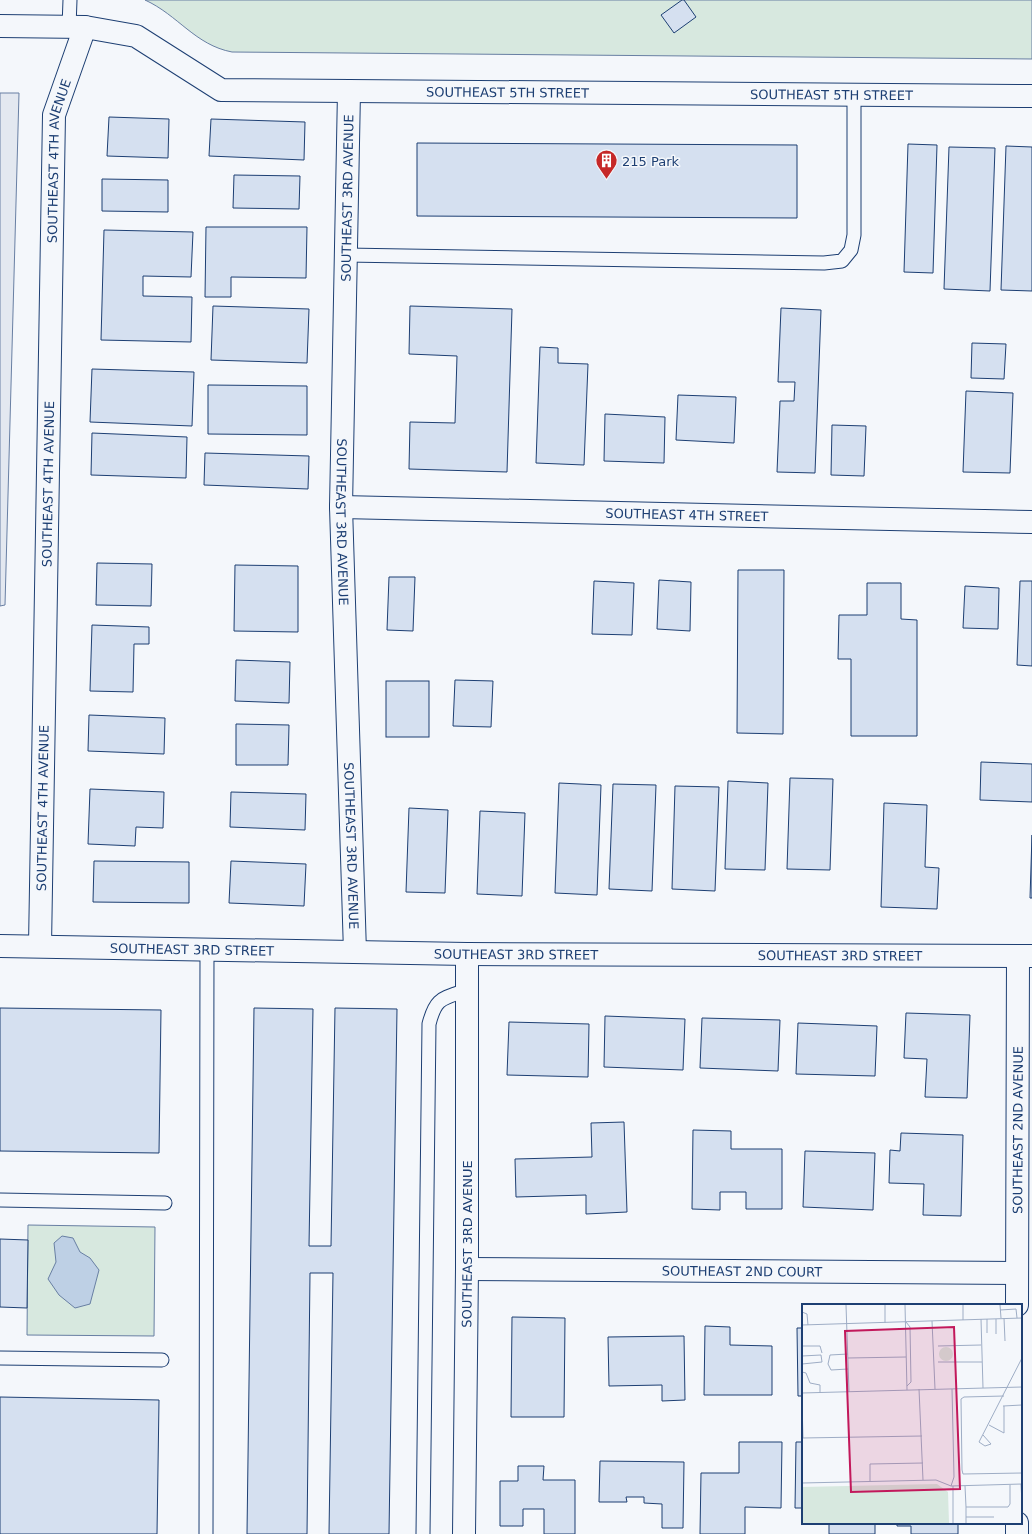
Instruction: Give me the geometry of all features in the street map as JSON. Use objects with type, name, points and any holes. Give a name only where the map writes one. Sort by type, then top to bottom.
[{"type":"street","name":"SOUTHEAST 5TH STREET","points":[[0,26],[77,27],[136,36],[221,90],[1032,96]]},
{"type":"street","name":"SOUTHEAST 4TH AVENUE","points":[[40,946],[54,115],[77,27]]},
{"type":"street","name":"SOUTHEAST 3RD AVENUE","points":[[349,91],[341,507],[355,952]]},
{"type":"street","name":"SOUTHEAST 4TH STREET","points":[[341,507],[1032,522]]},
{"type":"street","name":"SOUTHEAST 3RD STREET","points":[[0,946],[207,951],[467,954],[1025,956]]},
{"type":"street","name":"SOUTHEAST 3RD AVENUE","points":[[464,1534],[467,1269],[467,954]]},
{"type":"street","name":"SOUTHEAST 2ND AVENUE","points":[[1017,1304],[1017,1273],[1025,1166],[1025,956]]},
{"type":"street","name":"SOUTHEAST 2ND COURT","points":[[467,1269],[1017,1273]]},
{"type":"lane","points":[[70,0],[77,27]]},
{"type":"lane","points":[[346,255],[824,263],[842,261],[851,250],[854,235],[854,94]]},
{"type":"lane","points":[[206,1534],[207,951]]},
{"type":"lane","points":[[423,1534],[429,1024],[432,1011],[439,1000],[466,990]]},
{"type":"lane","points":[[0,1200],[165,1203]]},
{"type":"lane","points":[[0,1358],[162,1360]]},
{"type":"shaded area","points":[[145,0],[1032,0],[1032,59],[232,52],[207,43],[157,6]]},
{"type":"shaded area","points":[[0,93],[19,93],[5,605],[0,606]]},
{"type":"shaded area","points":[[28,1225],[155,1227],[154,1336],[27,1335]]},
{"type":"water","points":[[62,1236],[73,1238],[80,1252],[90,1258],[99,1270],[90,1304],[75,1308],[59,1295],[48,1279],[56,1262],[54,1243]]},
{"type":"building","points":[[684,0],[696,17],[674,33],[661,15]]},
{"type":"building","points":[[109,117],[169,119],[168,158],[107,156]]},
{"type":"building","points":[[211,119],[305,122],[304,160],[209,156]]},
{"type":"building","name":"215 Park","points":[[417,143],[797,145],[797,218],[417,216]]},
{"type":"building","points":[[908,144],[937,145],[933,273],[904,272]]},
{"type":"building","points":[[1006,146],[1032,147],[1032,291],[1001,290]]},
{"type":"building","points":[[949,147],[995,148],[990,291],[944,289]]},
{"type":"building","points":[[234,175],[300,176],[299,209],[233,208]]},
{"type":"building","points":[[102,179],[168,180],[168,212],[102,211]]},
{"type":"building","points":[[206,227],[307,227],[306,278],[231,277],[231,297],[205,297]]},
{"type":"building","points":[[104,230],[193,232],[191,277],[143,276],[143,296],[192,297],[191,342],[101,340]]},
{"type":"building","points":[[213,306],[309,309],[307,363],[211,360]]},
{"type":"building","points":[[410,306],[512,309],[507,472],[409,469],[410,422],[455,423],[457,356],[409,354]]},
{"type":"building","points":[[781,308],[821,310],[815,473],[777,472],[780,401],[794,401],[795,382],[778,382]]},
{"type":"building","points":[[972,343],[1006,344],[1004,379],[971,378]]},
{"type":"building","points":[[540,347],[558,348],[558,363],[588,364],[584,465],[536,463]]},
{"type":"building","points":[[92,369],[194,372],[192,426],[90,422]]},
{"type":"building","points":[[208,385],[307,386],[307,435],[208,434]]},
{"type":"building","points":[[966,391],[1013,393],[1010,473],[963,472]]},
{"type":"building","points":[[678,395],[736,397],[734,443],[676,440]]},
{"type":"building","points":[[605,414],[665,417],[664,463],[604,461]]},
{"type":"building","points":[[832,425],[866,426],[864,476],[831,475]]},
{"type":"building","points":[[92,433],[187,437],[186,478],[91,475]]},
{"type":"building","points":[[205,453],[309,456],[308,489],[204,485]]},
{"type":"building","points":[[97,563],[152,564],[151,606],[96,605]]},
{"type":"building","points":[[235,565],[298,566],[298,632],[234,631]]},
{"type":"building","points":[[738,570],[784,570],[783,734],[737,733]]},
{"type":"building","points":[[389,577],[415,577],[413,631],[387,630]]},
{"type":"building","points":[[659,580],[691,582],[690,631],[657,629]]},
{"type":"building","points":[[594,581],[634,583],[632,635],[592,634]]},
{"type":"building","points":[[1020,581],[1032,581],[1032,666],[1017,665]]},
{"type":"building","points":[[867,583],[901,583],[901,619],[917,620],[917,736],[851,736],[851,659],[838,659],[839,615],[867,615]]},
{"type":"building","points":[[965,586],[999,588],[998,629],[963,628]]},
{"type":"building","points":[[92,625],[149,627],[149,644],[134,644],[133,692],[90,691]]},
{"type":"building","points":[[236,660],[290,662],[289,703],[235,701]]},
{"type":"building","points":[[455,680],[493,681],[491,727],[453,726]]},
{"type":"building","points":[[386,681],[429,681],[429,737],[386,737]]},
{"type":"building","points":[[89,715],[165,718],[164,754],[88,751]]},
{"type":"building","points":[[236,724],[289,725],[288,765],[236,765]]},
{"type":"building","points":[[981,762],[1032,764],[1032,802],[980,800]]},
{"type":"building","points":[[790,778],[833,779],[830,870],[787,869]]},
{"type":"building","points":[[728,781],[768,783],[765,870],[725,869]]},
{"type":"building","points":[[559,783],[601,785],[597,895],[555,893]]},
{"type":"building","points":[[613,784],[656,785],[652,891],[609,889]]},
{"type":"building","points":[[675,786],[719,787],[715,891],[672,889]]},
{"type":"building","points":[[90,789],[164,792],[163,828],[136,827],[135,846],[88,844]]},
{"type":"building","points":[[231,792],[306,794],[305,830],[230,827]]},
{"type":"building","points":[[884,803],[927,805],[925,867],[939,868],[937,909],[881,907]]},
{"type":"building","points":[[409,808],[448,810],[445,893],[406,892]]},
{"type":"building","points":[[480,811],[525,813],[522,896],[477,894]]},
{"type":"building","points":[[1032,835],[1032,898],[1030,898]]},
{"type":"building","points":[[94,861],[189,862],[189,903],[93,902]]},
{"type":"building","points":[[231,861],[306,864],[304,906],[229,903]]},
{"type":"building","points":[[0,1008],[161,1010],[159,1153],[0,1151]]},
{"type":"building","points":[[254,1008],[313,1009],[309,1246],[331,1246],[335,1008],[397,1009],[389,1534],[329,1534],[333,1273],[310,1273],[307,1534],[247,1534]]},
{"type":"building","points":[[906,1013],[970,1015],[967,1098],[925,1097],[927,1059],[904,1058]]},
{"type":"building","points":[[605,1016],[685,1019],[683,1070],[604,1067]]},
{"type":"building","points":[[702,1018],[780,1020],[778,1071],[700,1068]]},
{"type":"building","points":[[509,1022],[589,1024],[588,1077],[507,1075]]},
{"type":"building","points":[[798,1023],[877,1026],[875,1076],[796,1074]]},
{"type":"building","points":[[624,1122],[627,1212],[586,1214],[586,1195],[516,1197],[515,1159],[592,1157],[591,1123]]},
{"type":"building","points":[[693,1130],[731,1131],[731,1149],[782,1149],[782,1209],[746,1209],[746,1192],[720,1192],[720,1210],[692,1209]]},
{"type":"building","points":[[901,1133],[963,1135],[961,1216],[923,1215],[924,1184],[889,1183],[890,1150],[900,1151]]},
{"type":"building","points":[[805,1151],[875,1153],[873,1210],[803,1207]]},
{"type":"building","points":[[0,1239],[28,1240],[27,1308],[0,1307]]},
{"type":"building","points":[[512,1317],[565,1318],[564,1417],[511,1417]]},
{"type":"building","points":[[705,1326],[730,1327],[730,1345],[772,1346],[772,1395],[704,1395]]},
{"type":"building","points":[[797,1328],[802,1328],[802,1396],[798,1396]]},
{"type":"building","points":[[684,1336],[685,1400],[662,1401],[662,1385],[609,1386],[608,1337]]},
{"type":"building","points":[[0,1397],[159,1400],[157,1534],[0,1534]]},
{"type":"building","points":[[739,1442],[782,1442],[781,1508],[745,1507],[745,1534],[700,1534],[701,1473],[739,1473]]},
{"type":"building","points":[[796,1442],[802,1442],[802,1508],[795,1508]]},
{"type":"building","points":[[600,1461],[684,1462],[683,1528],[662,1528],[662,1504],[644,1503],[644,1497],[626,1497],[627,1502],[599,1502]]},
{"type":"building","points":[[518,1466],[544,1466],[543,1480],[575,1480],[575,1534],[544,1534],[544,1509],[523,1509],[523,1526],[500,1526],[500,1481],[518,1481]]},
{"type":"building","points":[[829,1524],[875,1524],[875,1534],[829,1534]]},
{"type":"building","points":[[897,1524],[958,1524],[958,1534],[911,1534],[911,1526],[897,1526]]},
{"type":"place","name":"215 Park","points":[[607,180]]}]
